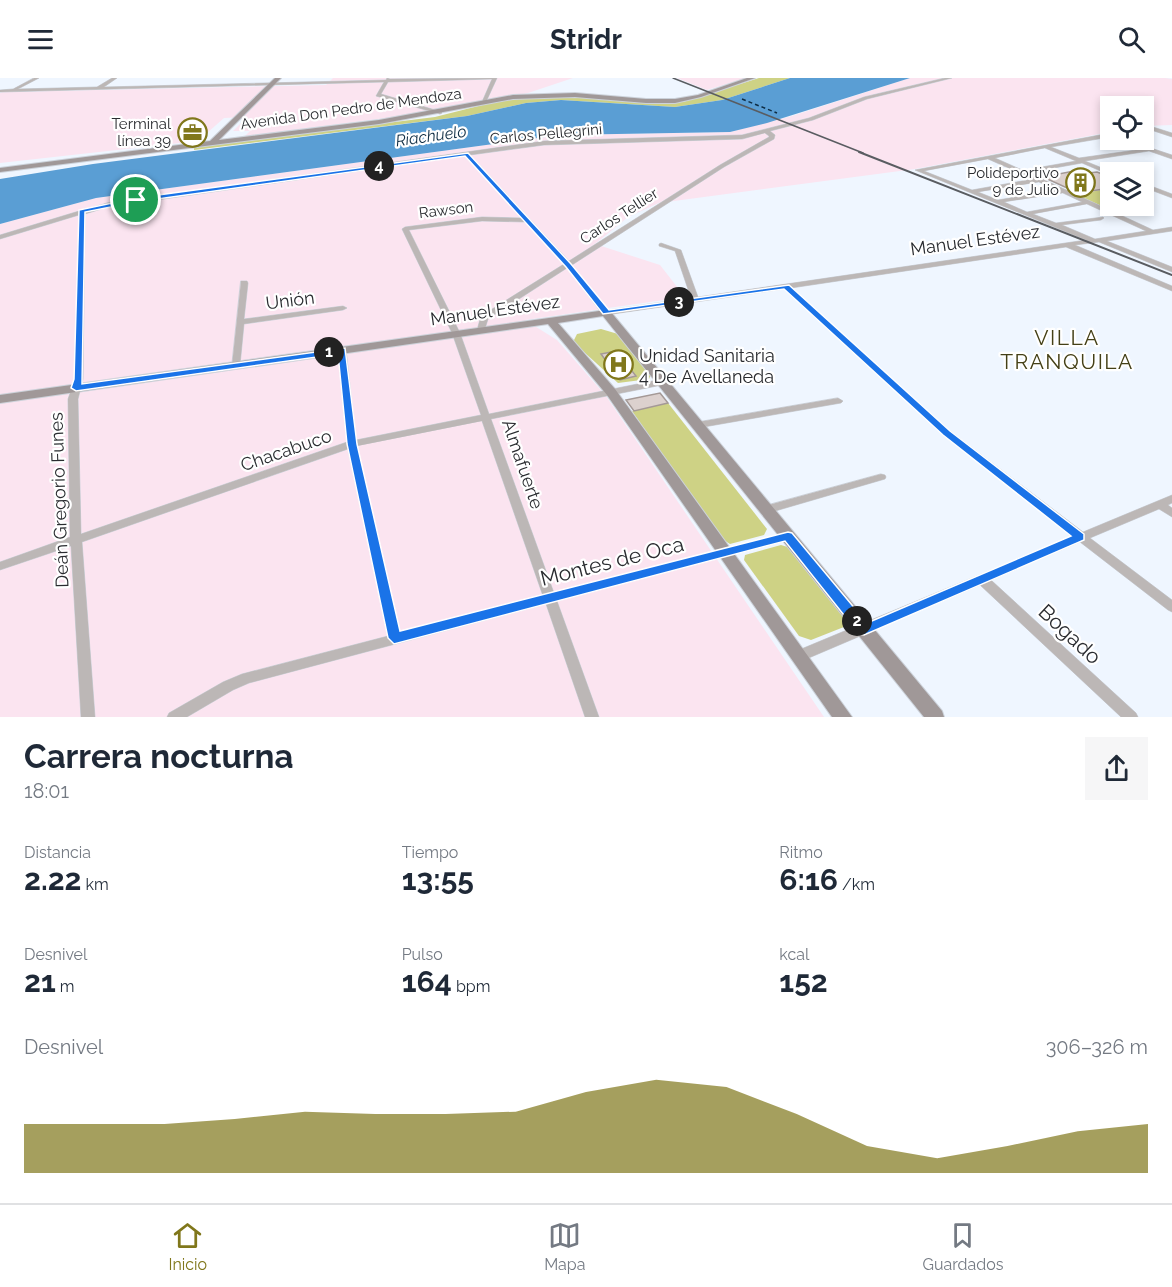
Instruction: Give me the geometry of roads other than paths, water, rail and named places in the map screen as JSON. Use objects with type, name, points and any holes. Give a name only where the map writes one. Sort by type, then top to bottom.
[{"type":"main road","points":[[213,142],[278,78]]},
{"type":"main road","name":"Avenida Don Pedro de Mendoza","points":[[0,168],[440,112],[516,97],[567,95],[675,101],[699,96],[752,78]]},
{"type":"main road","points":[[606,313],[935,717]]},
{"type":"main road","name":"Manuel Estévez","points":[[0,399],[606,313]]},
{"type":"main road","points":[[550,320],[611,392],[843,717]]},
{"type":"street","points":[[13,90],[37,78]]},
{"type":"street","points":[[99,88],[115,78]]},
{"type":"street","points":[[175,87],[186,78]]},
{"type":"street","points":[[0,91],[493,78],[484,102]]},
{"type":"street","name":"Carlos Pellegrini","points":[[0,237],[82,211],[136,200],[561,141],[728,139],[811,119],[870,97],[950,78]]},
{"type":"street","points":[[388,80],[377,93],[379,96],[440,112]]},
{"type":"street","points":[[1154,129],[1172,135]]},
{"type":"street","name":"Carlos Tellier","points":[[481,330],[484,318],[722,166],[772,138],[772,135],[766,131]]},
{"type":"street","points":[[1100,137],[918,170],[1172,270]]},
{"type":"street","points":[[1046,147],[1100,169]]},
{"type":"street","points":[[1030,176],[1044,173],[1038,169],[1144,150]]},
{"type":"street","points":[[1153,150],[1172,157]]},
{"type":"street","points":[[466,154],[569,265],[606,313]]},
{"type":"street","points":[[989,157],[1154,232]]},
{"type":"street","points":[[970,191],[1040,180]]},
{"type":"street","points":[[1154,189],[1172,196]]},
{"type":"street","points":[[998,202],[1064,191]]},
{"type":"street","points":[[1028,213],[1089,202]]},
{"type":"street","name":"Deán Gregorio Funes","points":[[82,211],[79,379],[73,399],[76,538],[88,717]]},
{"type":"street","points":[[1057,225],[1101,218]]},
{"type":"street","name":"Rawson","points":[[405,229],[482,219],[526,220]]},
{"type":"street","name":"Almafuerte","points":[[405,229],[456,333],[488,416],[592,717]]},
{"type":"street","name":"Manuel Estévez","points":[[606,313],[1172,229]]},
{"type":"street","points":[[661,245],[678,250],[695,300]]},
{"type":"street","points":[[1068,245],[1172,289]]},
{"type":"street","points":[[236,365],[244,283]]},
{"type":"street","points":[[786,287],[947,433],[1172,607]]},
{"type":"street","name":"Unión","points":[[241,322],[343,308]]},
{"type":"street","points":[[342,350],[352,444],[394,638]]},
{"type":"street","name":"Chacabuco","points":[[0,566],[352,444],[662,382]]},
{"type":"street","points":[[698,425],[838,401]]},
{"type":"street","points":[[765,510],[881,477]]},
{"type":"street","points":[[800,656],[1172,499]]},
{"type":"street","points":[[1160,504],[1172,513]]},
{"type":"street","name":"Montes de Oca","points":[[174,717],[228,686],[247,678],[550,596],[788,536]]},
{"type":"street","name":"Bogado","points":[[983,580],[1131,717]]},
{"type":"water","name":"Riachuelo","points":[[790,78],[910,78],[767,123],[730,132],[560,135],[96,198],[0,224],[0,179],[93,164],[467,116],[526,103],[561,100],[675,107],[722,100]]},
{"type":"railway","points":[[673,78],[863,153]]},
{"type":"railway","points":[[859,152],[1172,275]]},
{"type":"place","name":"Terminal línea 39","points":[[192,133]]},
{"type":"place","name":"Polideportivo 9 de Julio","points":[[1080,182]]},
{"type":"place","name":"Unidad Sanitaria 4 De Avellaneda","points":[[618,365]]},
{"type":"district","name":"VILLA TRANQUILA","points":[[1067,349]]}]
